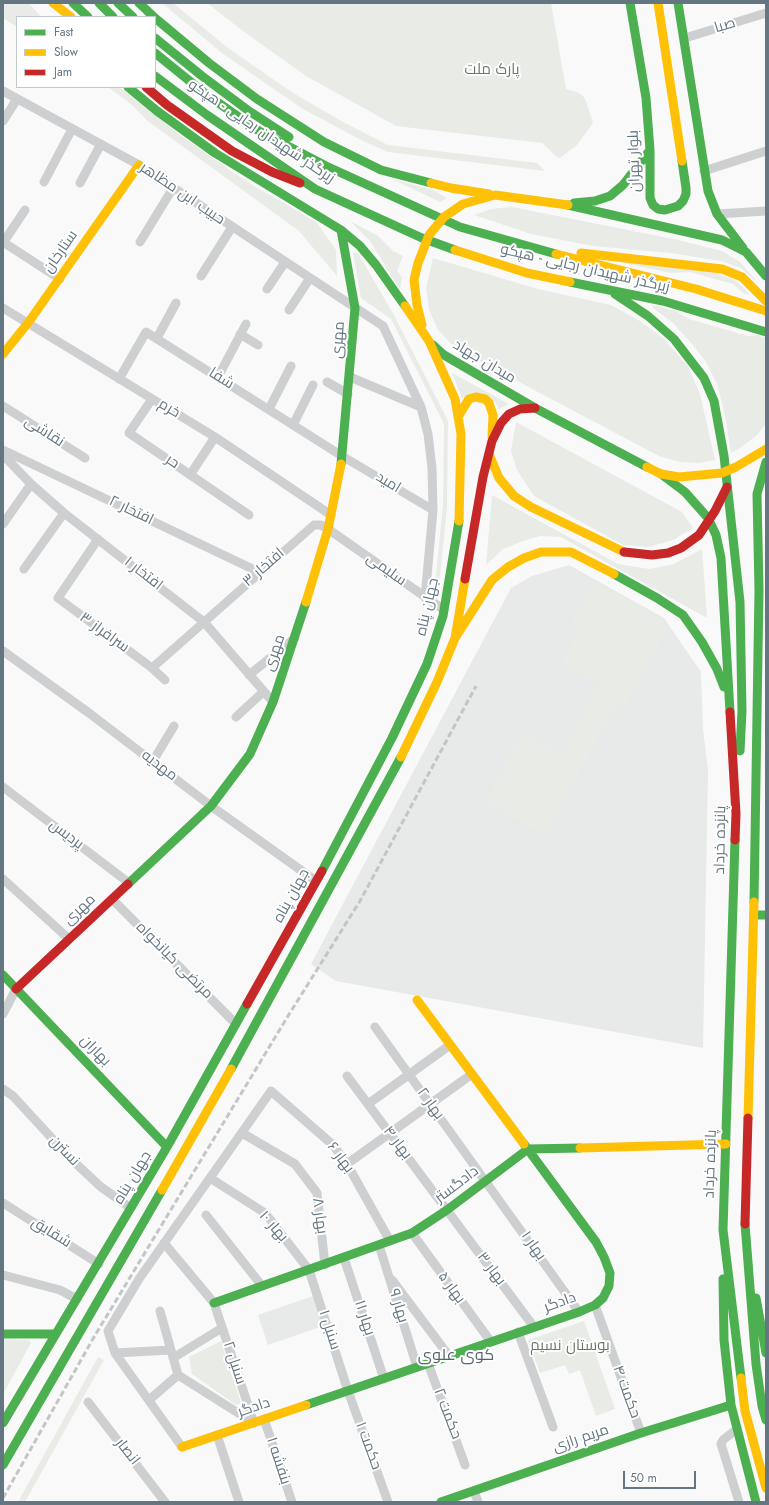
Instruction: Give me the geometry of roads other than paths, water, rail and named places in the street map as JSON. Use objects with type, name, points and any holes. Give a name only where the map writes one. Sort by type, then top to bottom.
[{"type":"main road","points":[[53,3],[69,16]]},
{"type":"main road","points":[[73,3],[87,16]]},
{"type":"main road","points":[[99,3],[112,16]]},
{"type":"main road","points":[[118,3],[132,16]]},
{"type":"main road","points":[[139,3],[154,16]]},
{"type":"main road","name":"بلوار تهران","points":[[630,3],[646,98],[650,150],[650,198],[653,205],[658,209],[672,209],[683,201],[686,194],[686,188],[673,94],[658,3]]},
{"type":"main road","points":[[678,3],[708,191],[717,214],[746,252],[766,264]]},
{"type":"main road","points":[[156,18],[209,63],[258,99],[324,142],[381,170],[397,175],[451,188],[495,195]]},
{"type":"main road","points":[[156,39],[202,76],[326,166]]},
{"type":"main road","name":"زیرگذر شهیدان رجایی - هپکو","points":[[156,54],[207,95],[258,131],[326,166],[460,227],[548,252],[696,289],[766,312]]},
{"type":"main road","name":"زیرگذر شهیدان رجایی - هپکو","points":[[156,77],[207,115],[316,189],[422,238],[448,248],[527,273],[663,301],[766,332]]},
{"type":"main road","points":[[129,88],[157,111],[215,153],[341,230],[360,246],[376,265],[429,341]]},
{"type":"main road","points":[[147,88],[168,105],[232,151],[272,172],[316,189]]},
{"type":"main road","points":[[562,204],[595,202],[610,196],[623,185],[650,150]]},
{"type":"main road","name":"ستارخان","points":[[3,354],[60,279],[140,165]]},
{"type":"main road","name":"میدان جهاد","points":[[766,276],[746,252],[722,240],[562,204],[495,195],[463,204],[444,217],[429,236],[418,263],[414,280],[417,305],[423,327],[429,341],[444,355],[534,408],[661,474],[678,477],[722,473],[748,461],[766,449]]},
{"type":"main road","name":"مهری","points":[[16,989],[211,806],[250,754],[273,702],[295,637],[328,529],[342,456],[355,308],[341,230]]},
{"type":"main road","points":[[548,252],[592,254],[722,269],[742,277],[764,298]]},
{"type":"main road","points":[[611,291],[648,316],[674,339],[704,378],[714,401],[724,456],[740,602],[742,641],[742,711],[736,814]]},
{"type":"main road","name":"جهان پناه","points":[[3,1424],[167,1147],[316,881],[416,690],[431,653],[444,610],[460,517],[461,434],[455,399],[429,341]]},
{"type":"main road","points":[[458,415],[469,399],[476,397],[485,399],[489,403],[493,415],[492,441]]},
{"type":"main road","name":"جهان پناه","points":[[3,1465],[213,1103],[396,766],[437,682],[455,638],[483,477],[492,441],[501,423],[509,414],[520,409],[534,408]]},
{"type":"main road","points":[[489,454],[499,478],[514,496],[531,507],[625,553],[652,555],[668,553],[681,548],[700,535],[715,511],[727,487]]},
{"type":"main road","points":[[766,462],[757,494],[759,590],[754,914],[745,1232],[756,1364],[762,1406],[766,1420]]},
{"type":"main road","name":"پانزده خرداد","points":[[661,474],[685,492],[708,518],[714,528],[721,558],[736,814],[723,1230],[724,1340],[731,1405],[756,1502]]},
{"type":"main road","points":[[455,638],[492,580],[508,567],[524,558],[541,552],[571,552],[600,566],[657,598],[683,615],[702,642],[717,670],[729,699]]},
{"type":"main road","points":[[759,590],[766,569]]},
{"type":"main road","points":[[754,914],[766,915]]},
{"type":"main road","name":"بهاران","points":[[3,975],[167,1147]]},
{"type":"main road","name":"دادگر","points":[[182,1447],[579,1312],[594,1305],[603,1298],[609,1286],[610,1273],[596,1242],[417,1000]]},
{"type":"main road","points":[[528,1149],[726,1144]]},
{"type":"main road","name":"دادگستر","points":[[214,1303],[412,1233],[447,1210],[528,1149]]},
{"type":"main road","name":"پانزده خرداد","points":[[723,1230],[745,1411],[766,1488]]},
{"type":"main road","points":[[745,1232],[766,1353]]},
{"type":"main road","points":[[3,1334],[56,1334]]},
{"type":"main road","name":"مریم رازی","points":[[442,1502],[731,1405]]},
{"type":"street","name":"صبا","points":[[684,38],[766,14]]},
{"type":"street","name":"حبیب ابن مظاهر","points":[[3,91],[140,165],[383,326],[421,407],[428,434],[432,468],[433,510],[425,598]]},
{"type":"street","points":[[3,121],[18,99]]},
{"type":"street","points":[[44,182],[72,129]]},
{"type":"street","points":[[80,183],[101,144]]},
{"type":"street","points":[[704,171],[766,151]]},
{"type":"street","points":[[140,242],[173,188]]},
{"type":"street","points":[[25,210],[3,243],[60,279]]},
{"type":"street","points":[[717,214],[766,211]]},
{"type":"street","points":[[201,276],[232,227]]},
{"type":"street","points":[[267,290],[286,262]]},
{"type":"street","points":[[289,310],[310,278]]},
{"type":"street","points":[[119,379],[146,332],[157,338],[176,303]]},
{"type":"street","name":"خرم","points":[[3,308],[215,437],[331,515]]},
{"type":"street","points":[[218,377],[246,324]]},
{"type":"street","points":[[240,334],[258,345]]},
{"type":"street","name":"شفا","points":[[157,338],[342,456]]},
{"type":"street","points":[[269,409],[291,366]]},
{"type":"street","points":[[350,377],[421,407]]},
{"type":"street","points":[[327,382],[348,394]]},
{"type":"street","points":[[293,425],[312,385]]},
{"type":"street","name":"حر","points":[[152,398],[129,433],[249,515]]},
{"type":"street","name":"نقاشی","points":[[3,406],[85,458]]},
{"type":"street","points":[[190,475],[215,437]]},
{"type":"street","name":"افتخار ۲","points":[[3,450],[259,572]]},
{"type":"street","name":"افتخار ۱","points":[[3,455],[31,484],[64,513],[204,622],[273,702]]},
{"type":"street","name":"امید","points":[[342,456],[433,510]]},
{"type":"street","points":[[3,524],[31,484]]},
{"type":"street","points":[[24,569],[64,513]]},
{"type":"street","name":"افتخار ۳","points":[[204,622],[314,525],[321,525],[328,529]]},
{"type":"street","name":"سلیمی","points":[[328,529],[444,610]]},
{"type":"street","name":"سرافراز ۳","points":[[98,539],[58,598],[152,668]]},
{"type":"street","points":[[165,680],[152,668],[204,622]]},
{"type":"street","points":[[249,675],[295,637]]},
{"type":"street","name":"مهدیه","points":[[3,651],[89,713],[211,806],[316,881]]},
{"type":"street","points":[[236,716],[263,692]]},
{"type":"street","points":[[153,761],[174,726]]},
{"type":"street","name":"پردیس","points":[[3,788],[128,883]]},
{"type":"street","points":[[3,879],[69,939]]},
{"type":"street","name":"مرتضی کیانخواه","points":[[112,899],[236,1024]]},
{"type":"street","points":[[3,1014],[16,989]]},
{"type":"street","name":"بهار ۲","points":[[375,1027],[486,1181]]},
{"type":"street","points":[[368,1104],[450,1044]]},
{"type":"street","points":[[347,1164],[472,1074]]},
{"type":"street","name":"بهار ۴","points":[[347,1076],[447,1210]]},
{"type":"street","name":"نسترن","points":[[3,1090],[13,1096],[70,1159],[101,1187],[131,1208]]},
{"type":"street","name":"بهار ۶","points":[[242,1132],[271,1091],[333,1145],[347,1164],[390,1241]]},
{"type":"street","points":[[182,1447],[115,1353],[108,1331],[139,1279],[242,1132]]},
{"type":"street","name":"بهار ۸","points":[[242,1132],[295,1164],[318,1193],[325,1265]]},
{"type":"street","name":"بهار ۱۰","points":[[210,1178],[265,1213],[309,1270]]},
{"type":"street","name":"بهار ۱","points":[[486,1181],[579,1312]]},
{"type":"street","name":"شقایق","points":[[3,1203],[99,1264]]},
{"type":"street","name":"بهار ۳","points":[[447,1210],[534,1327]]},
{"type":"street","points":[[206,1216],[262,1286]]},
{"type":"street","name":"بهار ۵","points":[[412,1233],[491,1342]]},
{"type":"street","points":[[164,1243],[214,1303]]},
{"type":"street","name":"بهار ۹","points":[[379,1245],[417,1367]]},
{"type":"street","name":"بهار ۱۱","points":[[344,1258],[384,1378]]},
{"type":"street","name":"سنبل ۱","points":[[309,1270],[348,1391]]},
{"type":"street","points":[[3,1275],[60,1290],[77,1299]]},
{"type":"street","points":[[388,1275],[449,1356]]},
{"type":"street","name":"سنبل ۲","points":[[214,1303],[254,1423]]},
{"type":"street","name":"حکمت ۴","points":[[594,1305],[641,1434]]},
{"type":"street","points":[[160,1311],[178,1375],[254,1423]]},
{"type":"street","points":[[115,1353],[172,1354],[222,1328]]},
{"type":"street","points":[[518,1332],[553,1427]]},
{"type":"street","name":"حکمت ۲","points":[[428,1364],[465,1464]]},
{"type":"street","points":[[149,1400],[178,1375]]},
{"type":"street","name":"حکمت ۱","points":[[348,1391],[388,1502]]},
{"type":"street","name":"انصار","points":[[88,1402],[165,1502]]},
{"type":"street","name":"بنفشه ۱","points":[[264,1419],[292,1502]]},
{"type":"street","points":[[737,1429],[723,1440],[721,1444],[739,1502]]},
{"type":"street","points":[[217,1435],[239,1502]]},
{"type":"street","points":[[474,1491],[478,1502]]},
{"type":"railway","points":[[3,1498],[94,1337],[288,1016],[360,901],[476,686]]},
{"type":"district","name":"کوی علوی","points":[[456,1356]]},
{"type":"park label","name":"پارک ملت","points":[[492,70]]},
{"type":"park label","name":"بوستان نسیم","points":[[570,1346]]}]
